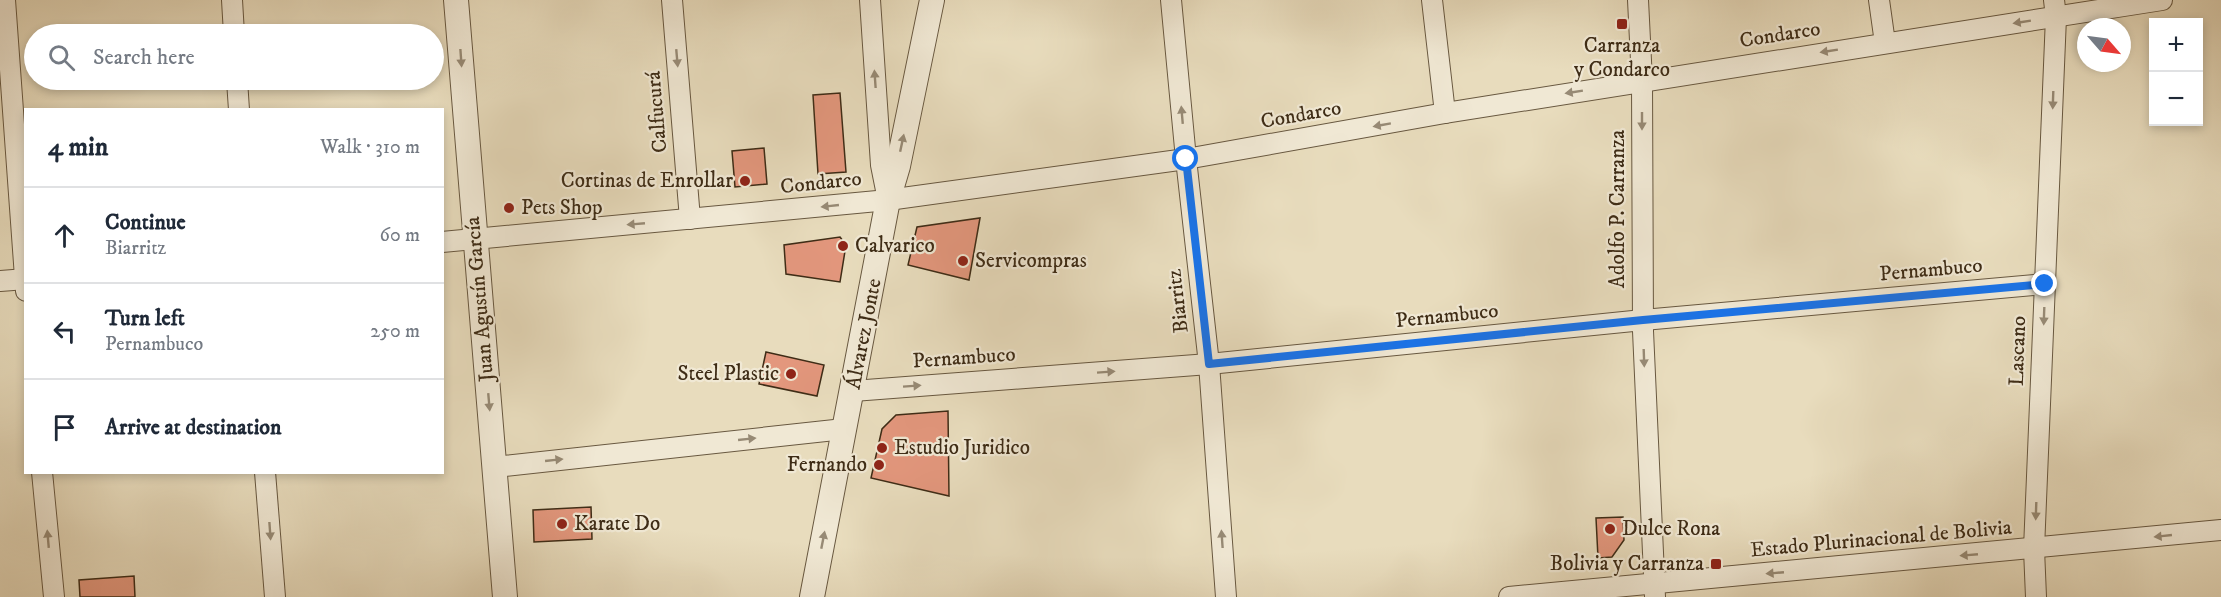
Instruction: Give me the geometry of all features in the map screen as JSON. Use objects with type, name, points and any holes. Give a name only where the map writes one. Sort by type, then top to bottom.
[{"type":"street","points":[[5,0],[24,269]]},
{"type":"street","points":[[232,0],[233,24]]},
{"type":"street","name":"Juan Agustín García","points":[[456,0],[505,597]]},
{"type":"street","name":"Calfucurá","points":[[672,0],[690,219]]},
{"type":"street","points":[[870,0],[882,165],[888,200]]},
{"type":"street","name":"Álvarez Jonte","points":[[812,597],[844,429],[854,391],[888,200],[898,166],[932,0]]},
{"type":"street","name":"Biarritz","points":[[1171,0],[1209,364],[1226,597]]},
{"type":"street","points":[[1432,0],[1445,113]]},
{"type":"street","name":"Adolfo P. Carranza","points":[[1638,0],[1642,81],[1643,320],[1655,591]]},
{"type":"street","points":[[1879,0],[1885,42]]},
{"type":"street","name":"Condarco","points":[[444,242],[888,200],[1186,159],[1445,113],[1885,42],[2055,8],[2163,0]]},
{"type":"street","name":"Lascano","points":[[2036,597],[2034,549],[2055,8]]},
{"type":"street","points":[[238,90],[239,108]]},
{"type":"street","points":[[0,281],[24,283]]},
{"type":"street","name":"Pernambuco","points":[[854,391],[1209,364],[1643,320],[2045,284]]},
{"type":"street","points":[[495,467],[844,429]]},
{"type":"street","points":[[42,474],[54,597]]},
{"type":"street","points":[[265,474],[275,597]]},
{"type":"street","name":"Estado Plurinacional de Bolivia","points":[[1509,597],[1655,591],[2221,530]]},
{"type":"building","points":[[840,93],[846,172],[818,174],[813,95]]},
{"type":"building","points":[[764,148],[767,184],[735,187],[732,151]]},
{"type":"building","points":[[980,218],[969,280],[908,265],[917,227]]},
{"type":"building","points":[[840,237],[846,245],[840,282],[786,274],[784,245]]},
{"type":"building","name":"Steel Plastic","points":[[766,352],[824,365],[817,396],[759,384]]},
{"type":"building","points":[[948,411],[949,496],[871,478],[882,429],[896,415]]},
{"type":"building","name":"Karate Do","points":[[591,507],[592,539],[534,542],[533,510]]},
{"type":"building","name":"Dulce Rona","points":[[1623,517],[1624,540],[1612,557],[1598,558],[1596,518]]},
{"type":"building","points":[[134,576],[135,597],[80,597],[79,580]]},
{"type":"place","name":"Carranza y Condarco","points":[[1622,24]]},
{"type":"place","name":"Cortinas de Enrollar","points":[[745,181]]},
{"type":"place","name":"Pets Shop","points":[[509,208]]},
{"type":"place","name":"Calvarico","points":[[843,246]]},
{"type":"place","name":"Servicompras","points":[[963,261]]},
{"type":"place","name":"Steel Plastic","points":[[791,374]]},
{"type":"place","name":"Estudio Juridico","points":[[882,448]]},
{"type":"place","name":"Fernando","points":[[879,465]]},
{"type":"place","name":"Karate Do","points":[[562,524]]},
{"type":"place","name":"Dulce Rona","points":[[1610,529]]},
{"type":"place","name":"Bolivia y Carranza","points":[[1716,564]]},
{"type":"route","points":[[1186,159],[1209,364],[1643,320],[2045,284]]}]
